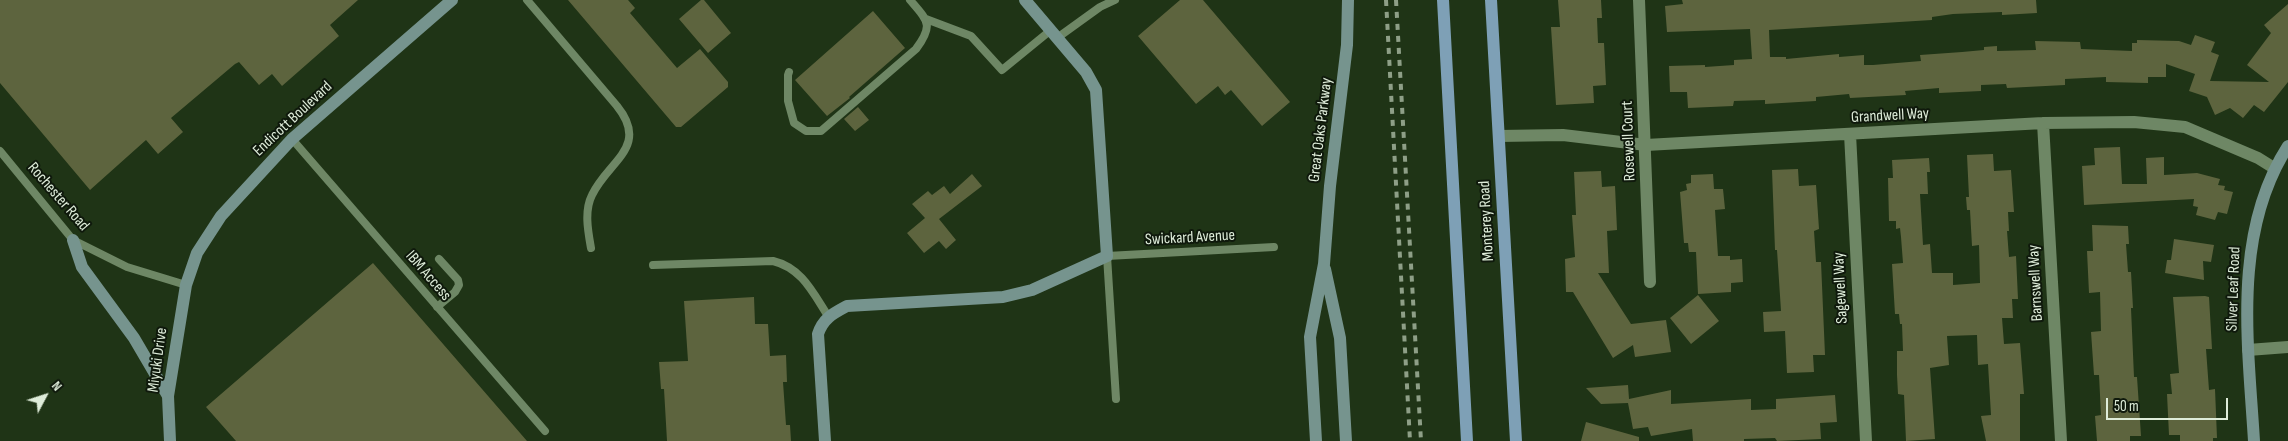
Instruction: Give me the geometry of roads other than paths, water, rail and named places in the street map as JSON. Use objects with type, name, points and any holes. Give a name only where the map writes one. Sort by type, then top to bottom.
[{"type":"main road","name":"Monterey Road","points":[[1443,0],[1467,441]]},
{"type":"main road","name":"Monterey Road","points":[[1491,0],[1516,441]]},
{"type":"street","name":"Endicott Boulevard","points":[[186,285],[197,253],[221,216],[292,139],[452,0]]},
{"type":"street","points":[[825,441],[818,334],[828,316],[847,306],[1002,297],[1032,290],[1107,256],[1096,90],[1086,72],[1025,0]]},
{"type":"street","name":"Great Oaks Parkway","points":[[1316,441],[1310,337],[1324,264],[1330,186],[1347,45],[1348,0]]},
{"type":"street","name":"Rosewell Court","points":[[1639,0],[1650,282]]},
{"type":"street","name":"Grandwell Way","points":[[1498,136],[1563,135],[1646,145],[2043,123],[2134,122],[2185,127],[2258,158],[2274,168]]},
{"type":"street","name":"Barnswell Way","points":[[2043,123],[2061,441]]},
{"type":"street","name":"Sagewell Way","points":[[1850,134],[1866,441]]},
{"type":"street","name":"Silver Leaf Road","points":[[2254,441],[2248,350],[2248,264],[2256,220],[2274,168],[2288,146]]},
{"type":"street","points":[[73,240],[82,267],[134,338],[168,396]]},
{"type":"street","name":"Great Oaks Parkway","points":[[1324,264],[1340,338],[1346,441]]},
{"type":"street","name":"Miyuki Drive","points":[[170,441],[168,396],[186,285]]},
{"type":"street","points":[[2248,350],[2288,347]]},
{"type":"lane","points":[[527,0],[617,106],[626,118],[629,126],[629,143],[592,194],[588,205],[587,230],[591,248]]},
{"type":"lane","points":[[910,0],[926,19],[971,36],[1002,70],[1054,34],[1115,0]]},
{"type":"lane","points":[[790,72],[788,75],[788,101],[794,123],[806,131],[821,131],[916,49],[927,35],[926,19]]},
{"type":"lane","name":"IBM Access","points":[[292,139],[544,431]]},
{"type":"lane","name":"Rochester Road","points":[[0,151],[73,240],[127,267],[186,285]]},
{"type":"lane","name":"Swickard Avenue","points":[[1107,256],[1274,247]]},
{"type":"lane","points":[[1107,256],[1116,399]]},
{"type":"lane","points":[[436,306],[454,292],[459,285],[458,280],[439,259]]},
{"type":"lane","points":[[653,265],[773,261],[784,264],[796,270],[828,316]]},
{"type":"railway","points":[[1386,0],[1410,441]]},
{"type":"railway","points":[[1396,0],[1421,441]]}]
